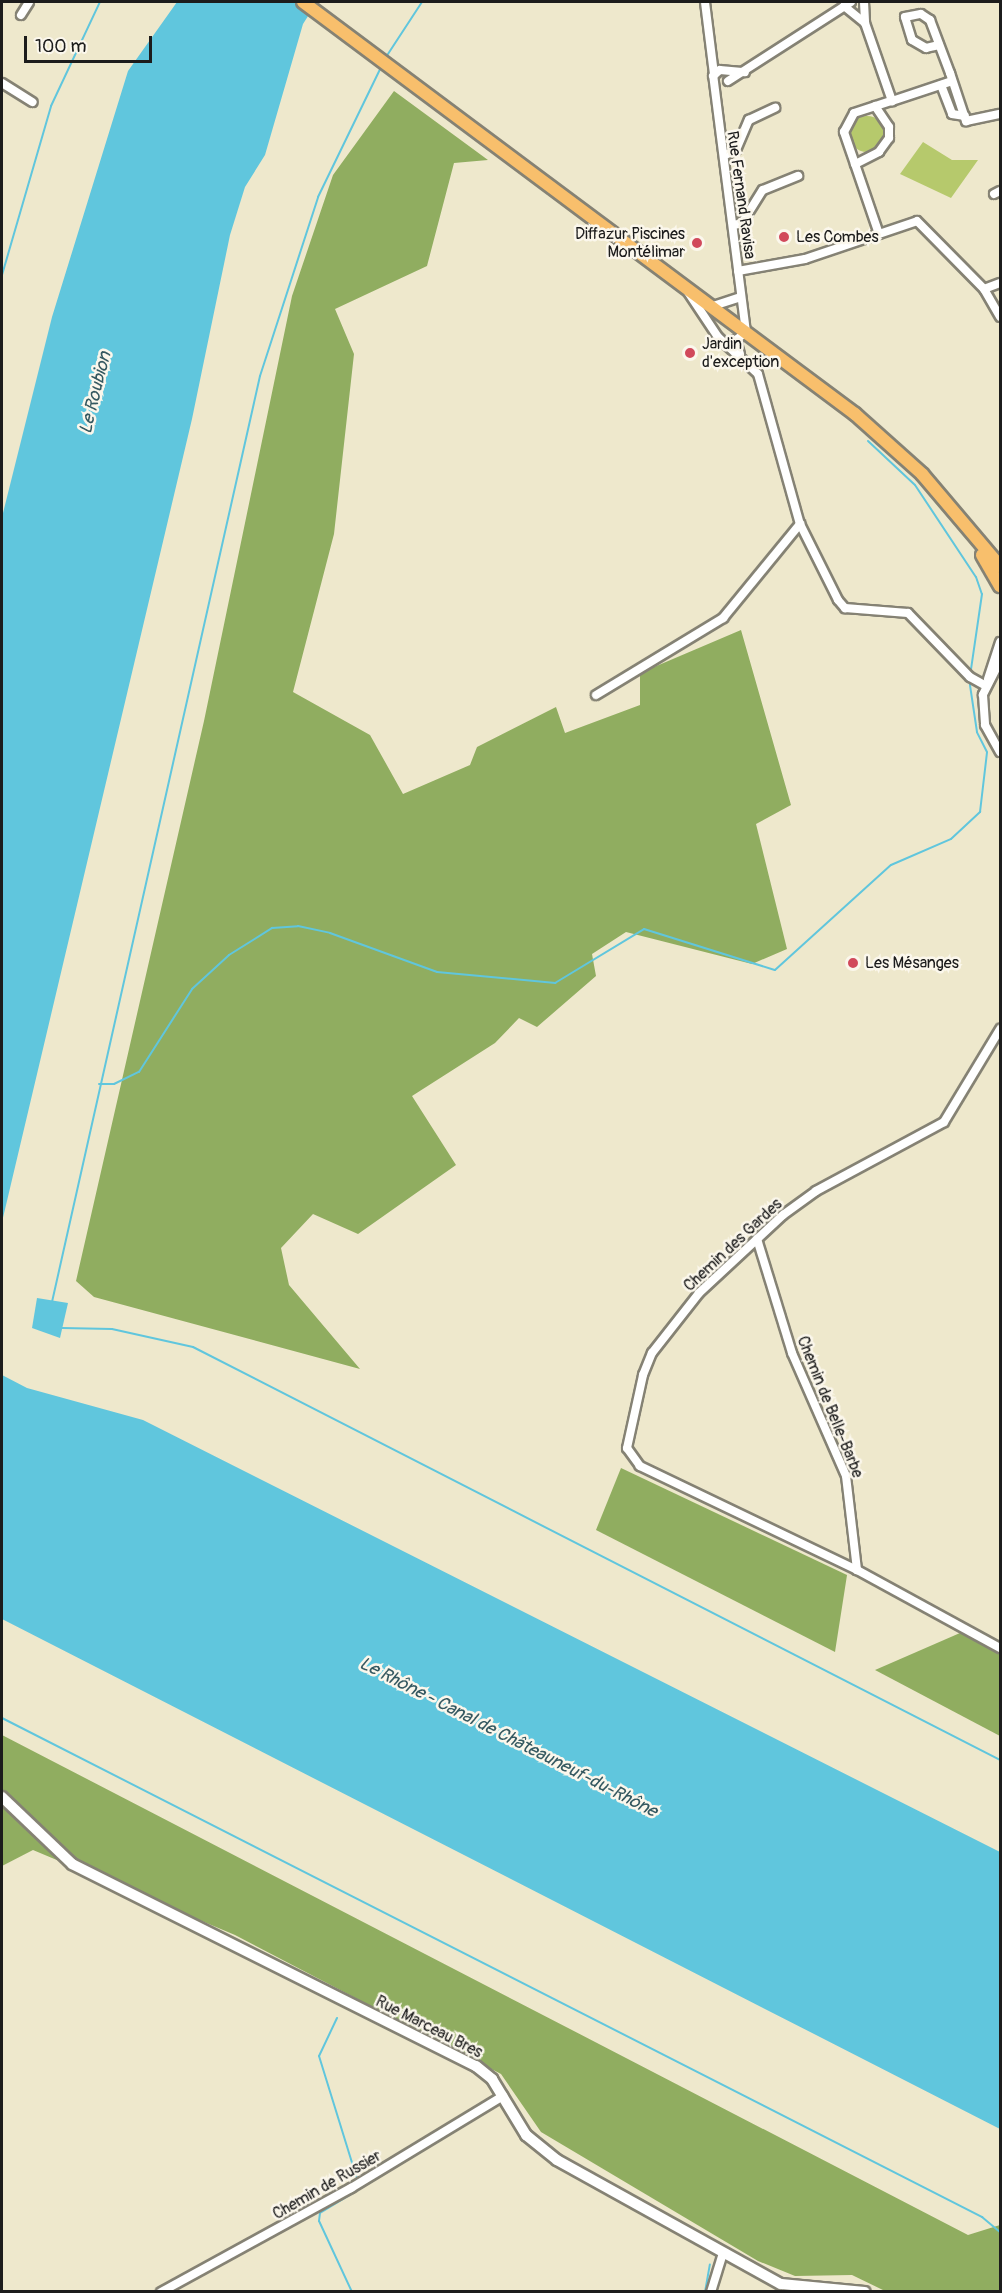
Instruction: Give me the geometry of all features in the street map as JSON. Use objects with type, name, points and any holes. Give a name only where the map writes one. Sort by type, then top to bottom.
[{"type":"main road","points":[[303,2],[746,332],[895,447],[1000,566]]},
{"type":"main road","points":[[970,533],[1000,586]]},
{"type":"street","points":[[21,15],[29,2]]},
{"type":"street","points":[[705,2],[712,62],[721,77],[745,72],[848,4],[865,24]]},
{"type":"street","points":[[864,2],[865,24],[892,101]]},
{"type":"street","points":[[939,45],[926,48],[912,40],[905,17],[921,14],[930,21],[939,45],[965,116],[970,123],[1000,114]]},
{"type":"street","name":"Rue Fernand Ravisa","points":[[721,77],[714,96],[725,155],[740,297],[746,332],[736,340],[743,358]]},
{"type":"street","points":[[879,234],[849,147],[847,122],[875,106],[952,81]]},
{"type":"street","points":[[2,84],[32,102]]},
{"type":"street","points":[[941,85],[952,114],[965,116]]},
{"type":"street","points":[[855,164],[868,158],[889,138],[889,127],[875,106]]},
{"type":"street","points":[[725,155],[736,150],[748,120],[775,108]]},
{"type":"street","points":[[849,147],[868,158]]},
{"type":"street","points":[[734,225],[742,223],[763,190],[798,176]]},
{"type":"street","points":[[738,271],[805,259],[917,221],[984,289],[1000,317]]},
{"type":"street","points":[[984,289],[1000,283]]},
{"type":"street","points":[[686,288],[718,337],[758,374],[800,524],[845,608],[908,613],[970,677],[987,683]]},
{"type":"street","points":[[710,307],[740,297]]},
{"type":"street","points":[[596,695],[723,618],[800,524]]},
{"type":"street","points":[[1000,642],[987,683],[985,725],[1000,752]]},
{"type":"street","points":[[987,683],[1000,661]]},
{"type":"street","name":"Chemin des Gardes","points":[[857,1570],[654,1476],[627,1448],[652,1353],[699,1293],[757,1239],[816,1191],[944,1122],[1000,1029]]},
{"type":"street","name":"Chemin de Belle-Barbe","points":[[757,1239],[792,1353],[846,1476],[857,1570]]},
{"type":"street","points":[[857,1570],[1000,1647]]},
{"type":"street","name":"Rue Marceau Bres","points":[[2,1797],[72,1864],[476,2066],[503,2096],[540,2149],[781,2284],[865,2292]]},
{"type":"street","name":"Chemin de Russier","points":[[161,2292],[342,2194],[503,2096]]},
{"type":"street","points":[[711,2292],[723,2253]]},
{"type":"green space","points":[[394,91],[488,160],[454,163],[427,266],[335,309],[354,354],[334,534],[293,692],[370,735],[403,794],[470,765],[477,747],[556,707],[565,733],[640,705],[640,673],[741,630],[791,805],[756,824],[787,949],[752,964],[626,932],[592,954],[596,976],[537,1027],[519,1018],[495,1043],[412,1096],[456,1165],[358,1234],[313,1214],[281,1248],[289,1285],[360,1369],[94,1297],[76,1281],[204,721],[292,296],[333,175]]},
{"type":"green space","points":[[867,116],[880,121],[885,134],[880,147],[867,152],[854,147],[849,134],[854,121]]},
{"type":"green space","points":[[923,142],[952,160],[978,160],[951,198],[900,174]]},
{"type":"green space","points":[[621,1468],[847,1575],[835,1652],[596,1530]]},
{"type":"green space","points":[[960,1633],[1000,1653],[1000,1736],[875,1670]]},
{"type":"green space","points":[[2,1735],[968,2235],[1000,2225],[1000,2291],[885,2291],[852,2275],[795,2276],[758,2261],[541,2132],[501,2074],[235,1935],[33,1850],[2,1866]]},
{"type":"water","name":"Le Roubion","points":[[177,2],[317,2],[303,24],[265,155],[245,187],[230,235],[192,419],[2,1222],[2,517],[52,317],[128,71]]},
{"type":"water","points":[[37,1298],[68,1303],[60,1338],[32,1328]]},
{"type":"water","name":"Le Rhône - Canal de Châteauneuf-du-Rhône","points":[[2,1375],[27,1388],[143,1420],[1000,1852],[1000,2129],[2,1619]]},
{"type":"waterway","points":[[2,275],[51,106],[100,2]]},
{"type":"waterway","points":[[386,57],[422,2]]},
{"type":"waterway","points":[[52,1302],[260,376],[318,197],[382,65]]},
{"type":"waterway","points":[[868,441],[915,485],[976,577],[982,594],[971,669]]},
{"type":"waterway","points":[[99,1084],[114,1084],[139,1072],[192,989],[229,955],[272,928],[298,926],[330,933],[437,972],[555,983],[644,929],[775,970],[891,865],[951,839],[980,812],[987,752],[977,732],[970,685]]},
{"type":"waterway","points":[[62,1328],[112,1329],[193,1347],[1000,1760]]},
{"type":"waterway","points":[[2,1718],[982,2217],[1000,2232]]},
{"type":"waterway","points":[[337,2018],[319,2056],[357,2179]]},
{"type":"waterway","points":[[352,2292],[319,2221],[320,2213],[476,2118]]},
{"type":"waterway","points":[[705,2292],[710,2264]]},
{"type":"place","name":"Les Combes","points":[[784,237]]},
{"type":"place","name":"Diffazur Piscines Montélimar","points":[[697,243]]},
{"type":"place","name":"Jardin d'exception","points":[[690,353]]},
{"type":"place","name":"Les Mésanges","points":[[853,963]]}]
